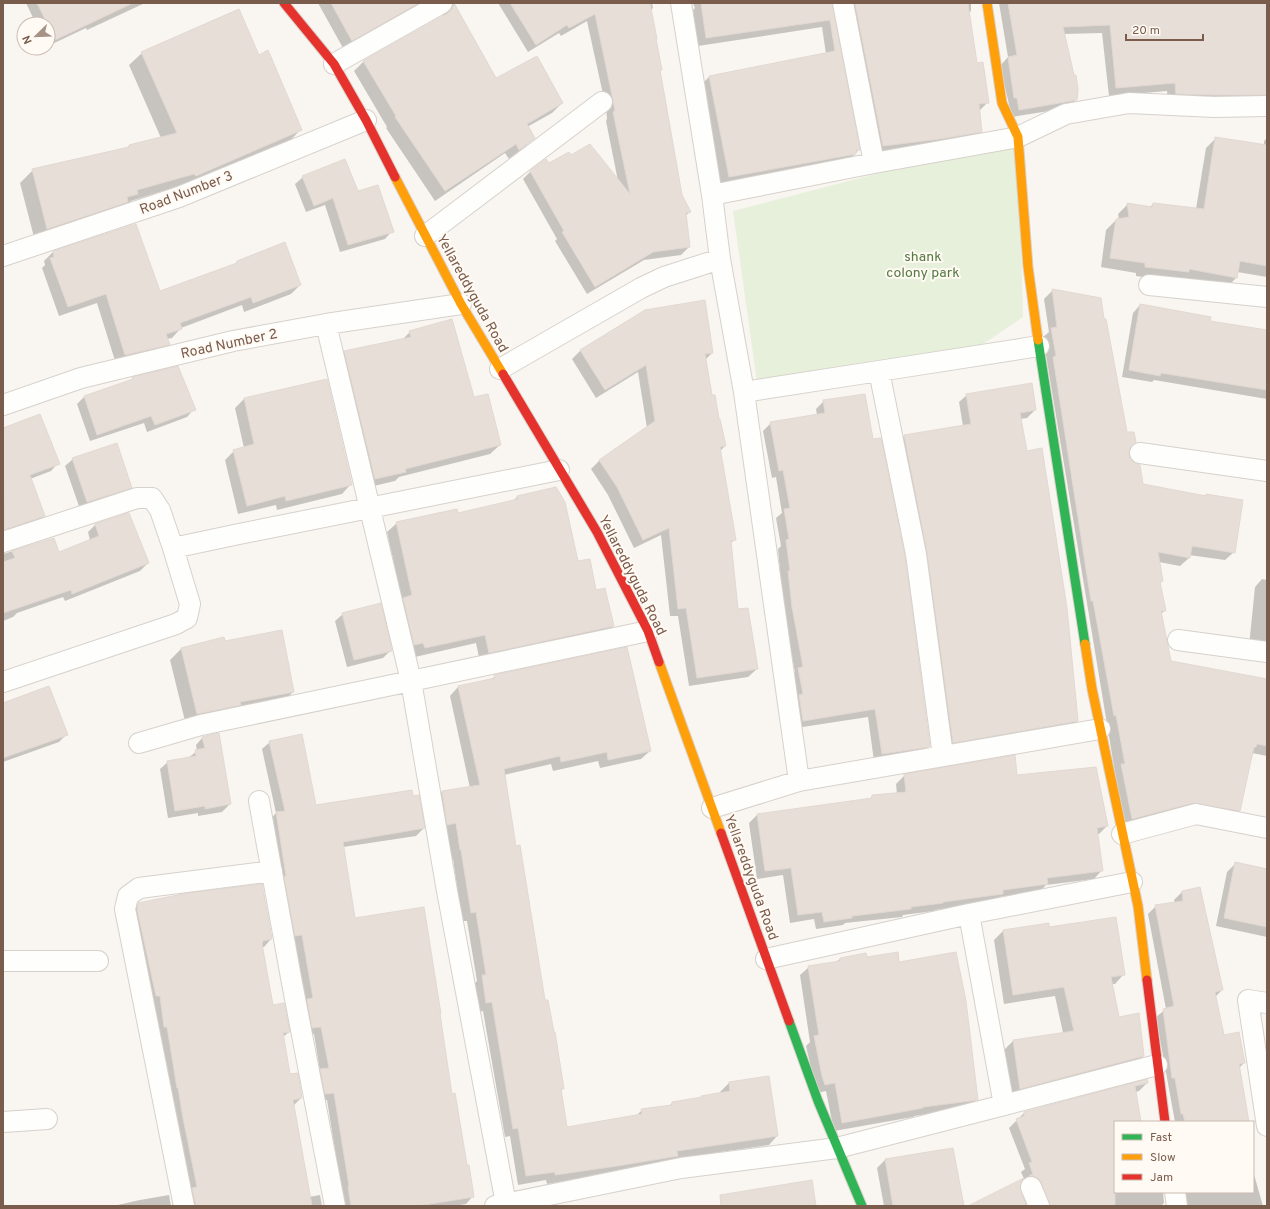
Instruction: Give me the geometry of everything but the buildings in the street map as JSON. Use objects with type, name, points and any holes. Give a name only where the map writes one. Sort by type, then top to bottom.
[{"type":"street","name":"Yellareddyguda Road","points":[[284,3],[334,64],[366,120],[461,304],[597,532],[648,631],[818,1101],[862,1206]]},
{"type":"street","points":[[334,64],[442,3]]},
{"type":"street","points":[[681,3],[712,196],[720,259],[744,392],[799,781]]},
{"type":"street","points":[[843,3],[874,163]]},
{"type":"street","points":[[987,3],[1002,103],[1018,137],[1028,267],[1039,346],[1092,689],[1138,906],[1165,1121]]},
{"type":"street","points":[[425,236],[602,102]]},
{"type":"street","points":[[712,196],[874,163],[1018,137],[1066,114],[1130,103],[1214,107],[1267,106]]},
{"type":"street","name":"Road Number 3","points":[[3,256],[179,197],[366,120]]},
{"type":"street","points":[[500,369],[641,288],[664,277],[720,259]]},
{"type":"street","points":[[1149,285],[1267,297]]},
{"type":"street","name":"Road Number 2","points":[[3,405],[81,378],[234,341],[326,324],[461,304]]},
{"type":"street","points":[[326,324],[411,681],[501,1205],[681,1168],[837,1148],[1157,1065]]},
{"type":"street","points":[[744,392],[1039,346]]},
{"type":"street","points":[[879,371],[916,554],[943,756]]},
{"type":"street","points":[[1140,453],[1267,471]]},
{"type":"street","points":[[173,548],[559,470]]},
{"type":"street","points":[[3,542],[137,498],[152,498],[160,510],[190,604],[187,618],[176,624],[3,682]]},
{"type":"street","points":[[139,743],[201,725],[648,631]]},
{"type":"street","points":[[1178,640],[1267,652]]},
{"type":"street","points":[[712,808],[799,781],[1100,729]]},
{"type":"street","points":[[259,801],[335,1206]]},
{"type":"street","points":[[1122,834],[1196,814],[1267,828]]},
{"type":"street","points":[[184,1206],[125,909],[128,896],[139,888],[272,871]]},
{"type":"street","points":[[766,959],[969,914],[1132,882]]},
{"type":"street","points":[[969,914],[1004,1105]]},
{"type":"street","points":[[3,961],[98,961]]},
{"type":"street","points":[[1267,1003],[1248,1000],[1267,1126]]},
{"type":"street","points":[[3,1122],[47,1119]]},
{"type":"street","points":[[1031,1187],[1039,1206]]},
{"type":"street","points":[[1175,1193],[1177,1206]]},
{"type":"green space","name":"shank colony park","points":[[1018,137],[1023,317],[964,357],[758,389],[733,211]]},
{"type":"traffic: fast","points":[[1038,340],[1085,644]]},
{"type":"traffic: fast","points":[[789,1021],[818,1101],[862,1206]]},
{"type":"traffic: slow","points":[[987,3],[1002,103],[1018,137],[1028,267],[1038,340]]},
{"type":"traffic: slow","points":[[395,177],[461,304],[503,374]]},
{"type":"traffic: slow","points":[[1085,644],[1092,689],[1138,906],[1147,980]]},
{"type":"traffic: slow","points":[[659,662],[721,833]]},
{"type":"traffic: jam","points":[[284,3],[334,64],[366,120],[395,177]]},
{"type":"traffic: jam","points":[[503,374],[597,532],[648,631],[659,662]]},
{"type":"traffic: jam","points":[[721,833],[789,1021]]},
{"type":"traffic: jam","points":[[1147,980],[1165,1121]]}]
